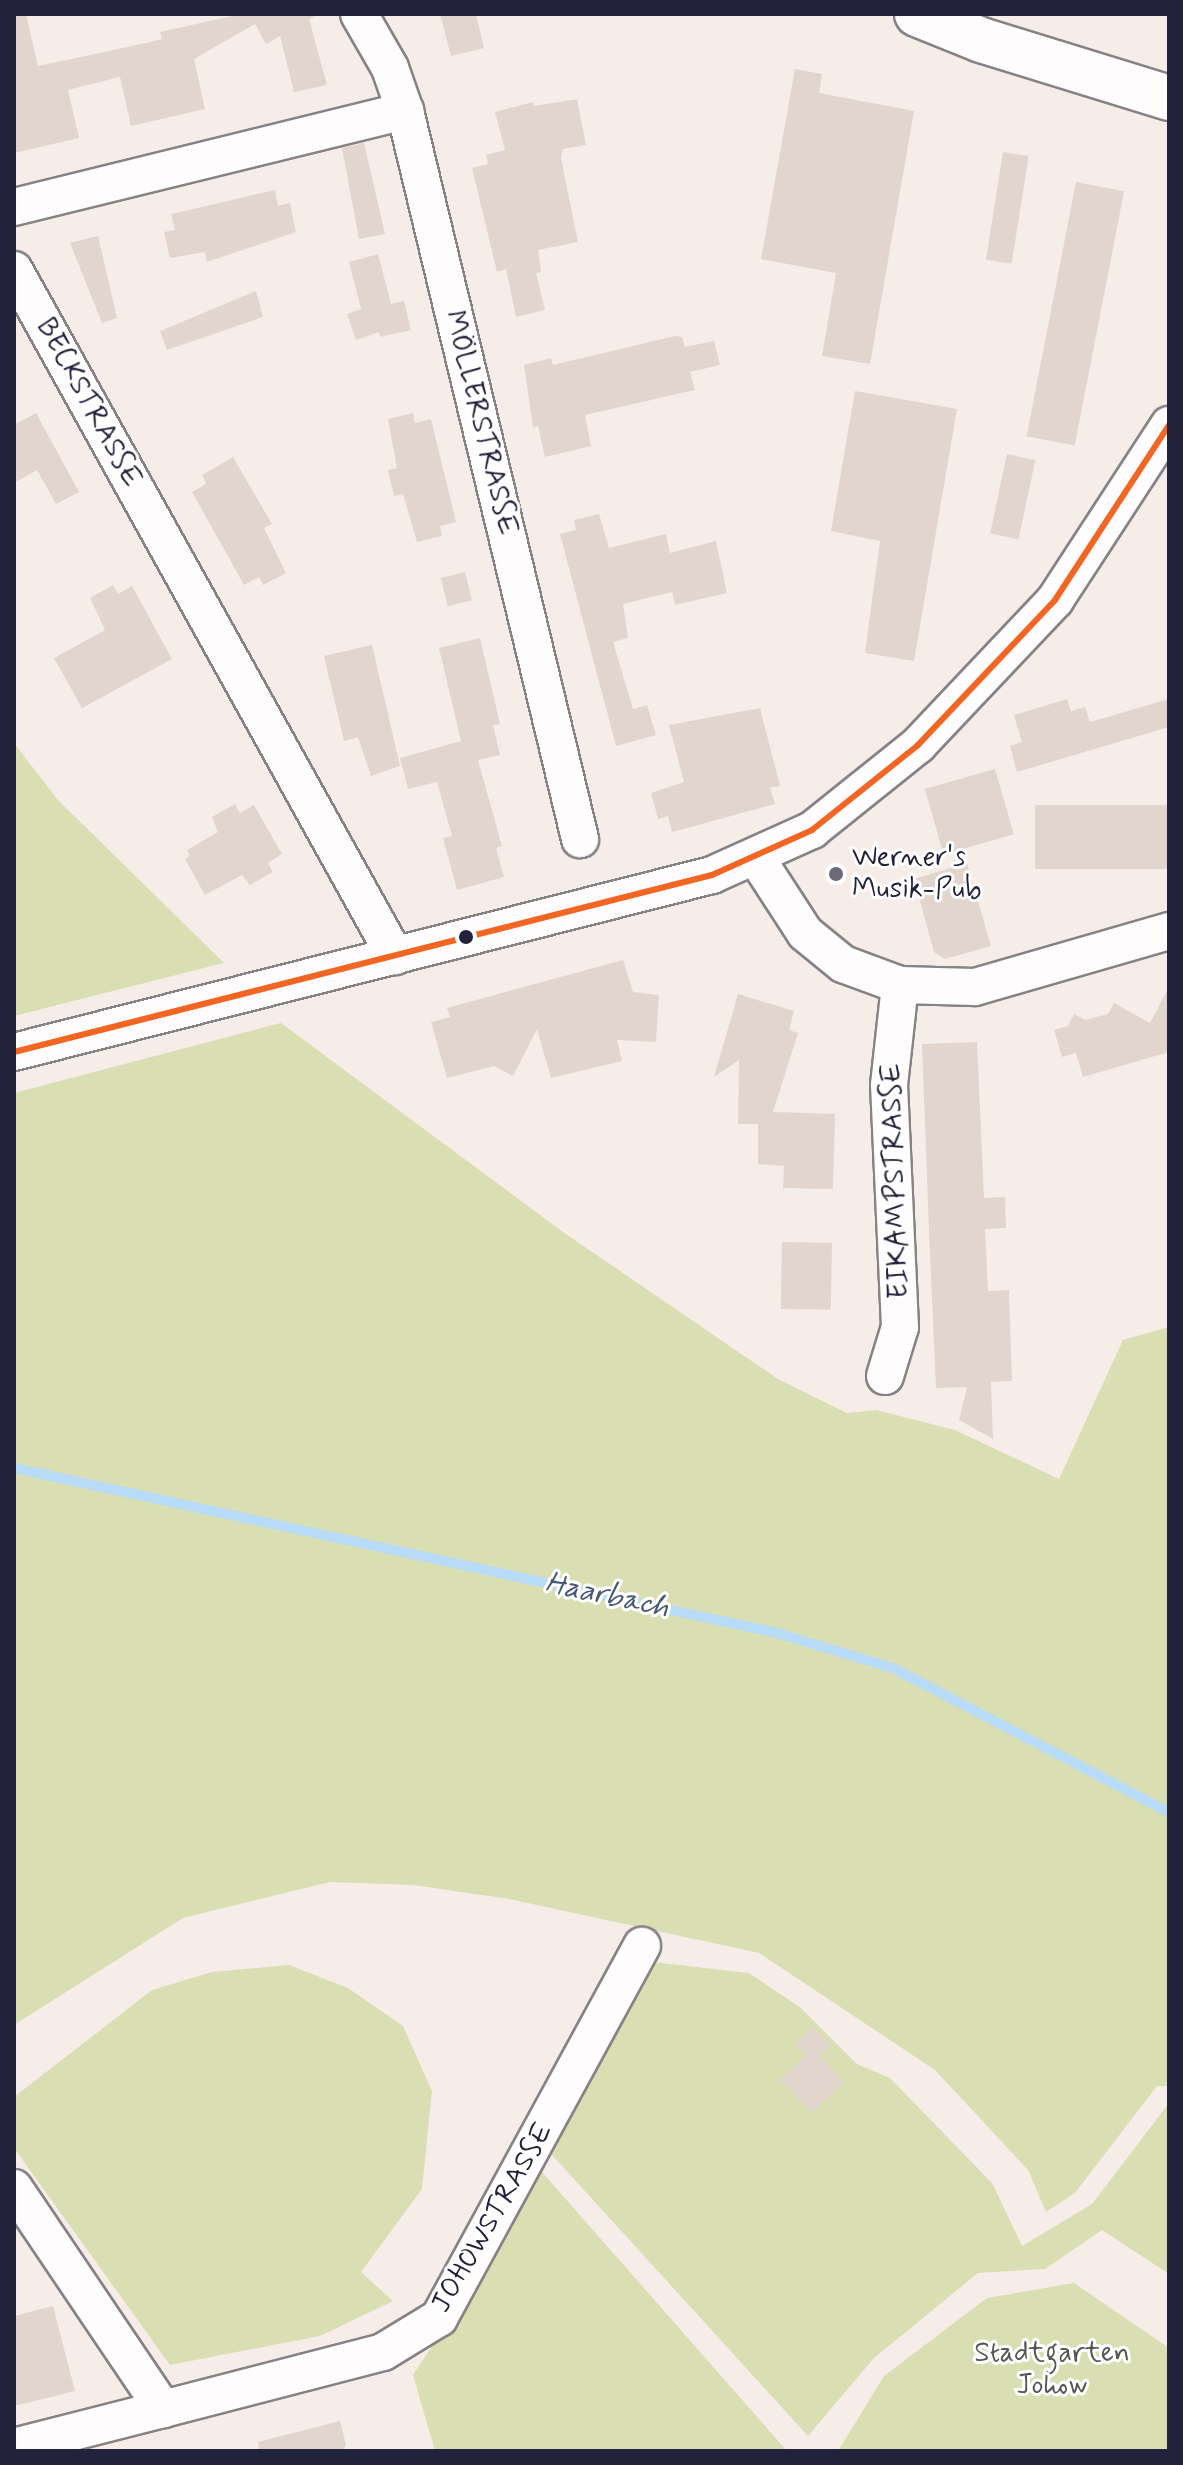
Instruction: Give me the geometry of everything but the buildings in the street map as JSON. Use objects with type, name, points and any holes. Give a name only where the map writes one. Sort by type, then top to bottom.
[{"type":"street","name":"MÖLLERSTRASSE","points":[[359,14],[390,68],[405,111],[580,839]]},
{"type":"street","points":[[917,14],[1039,59],[1169,98]]},
{"type":"street","points":[[14,207],[405,111]]},
{"type":"street","name":"BECKSTRASSE","points":[[14,270],[395,956]]},
{"type":"street","points":[[14,1052],[712,875],[757,859],[812,830],[918,745],[1055,600],[1130,491],[1169,425]]},
{"type":"street","points":[[1130,491],[1169,487]]},
{"type":"street","points":[[757,859],[805,933],[843,964],[900,985],[975,987],[1169,931]]},
{"type":"street","name":"EIKAMPSTRASSE","points":[[885,1376],[900,1327],[889,1085],[900,985]]},
{"type":"street","name":"JOHOWSTRASSE","points":[[14,2447],[383,2352],[439,2318],[642,1946]]},
{"type":"street","points":[[14,2188],[163,2409]]},
{"type":"green space","points":[[14,743],[57,799],[224,963],[14,1016]]},
{"type":"green space","points":[[281,1023],[563,1232],[778,1379],[847,1413],[876,1410],[955,1430],[1059,1479],[1123,1340],[1169,1327],[1169,2086],[1157,2086],[1075,2193],[1046,2212],[1028,2170],[935,2070],[759,1953],[509,1899],[413,1885],[330,1882],[183,1918],[14,2025],[14,1093]]},
{"type":"green space","points":[[652,1962],[749,1973],[801,2008],[857,2064],[890,2078],[992,2183],[1022,2246],[1092,2204],[1169,2103],[1169,2274],[1102,2230],[1045,2269],[978,2273],[874,2358],[808,2436],[543,2145]]},
{"type":"green space","points":[[289,1965],[348,1988],[403,2026],[432,2091],[422,2189],[361,2272],[393,2301],[320,2336],[170,2365],[14,2148],[14,2097],[152,1990],[212,1972]]},
{"type":"green space","points":[[535,2164],[787,2451],[435,2451],[413,2375],[446,2325]]},
{"type":"green space","name":"Stadtgarten Johow","points":[[1074,2283],[1169,2348],[1169,2451],[838,2451],[884,2376],[987,2298]]},
{"type":"waterway","name":"Haarbach","points":[[14,1468],[777,1633],[893,1668],[1169,1812]]},
{"type":"transit line","points":[[14,1052],[712,875],[812,830],[918,745],[1055,600],[1169,425]]},
{"type":"place","name":"Werner's Musik-Pub","points":[[836,874]]}]
